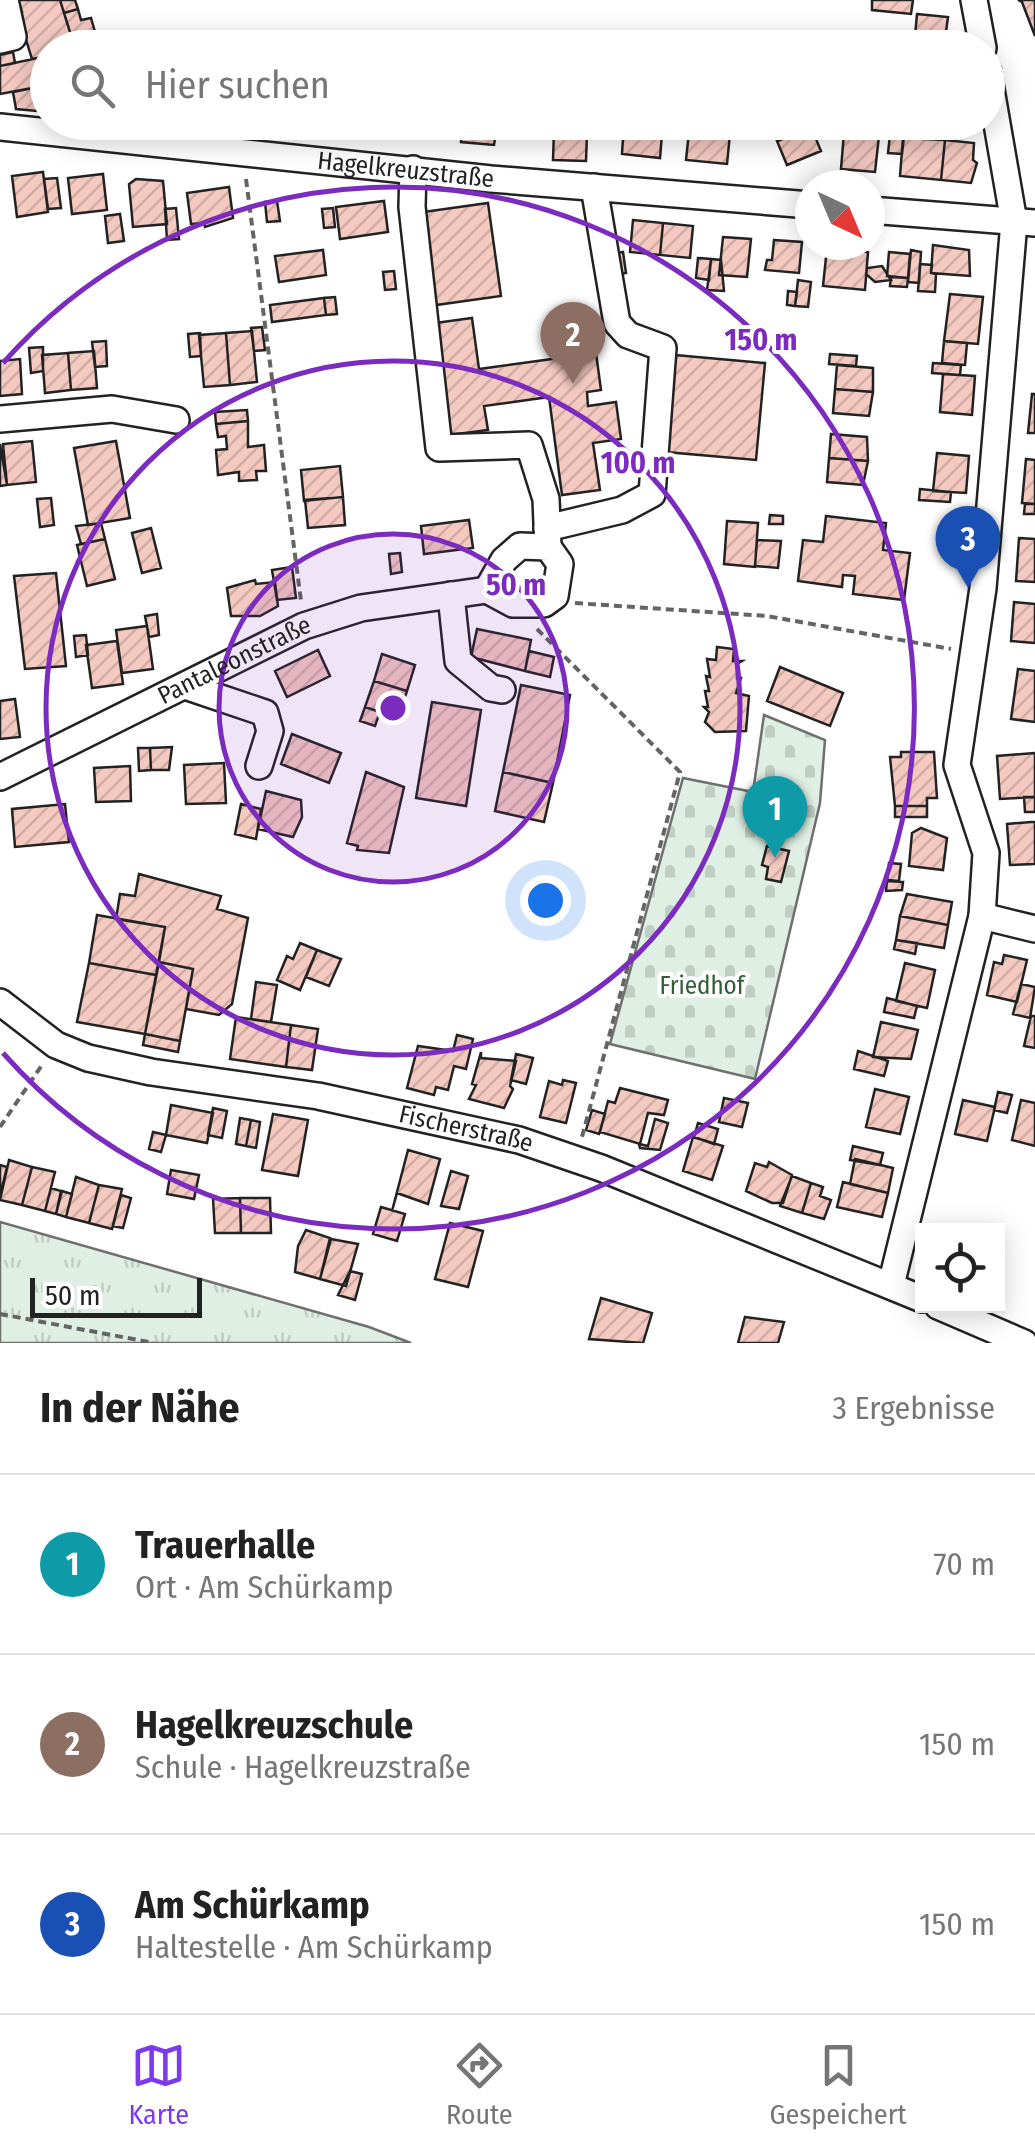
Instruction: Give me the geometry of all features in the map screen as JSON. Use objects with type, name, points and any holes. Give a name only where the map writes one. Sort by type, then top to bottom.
[{"type":"street","points":[[0,40],[13,37],[5,0]]},
{"type":"street","points":[[974,0],[980,30]]},
{"type":"street","name":"Hagelkreuzstraße","points":[[0,127],[30,130]]},
{"type":"street","name":"Hagelkreuzstraße","points":[[132,140],[795,204]]},
{"type":"street","points":[[892,1285],[982,916],[986,853],[957,765],[983,588],[1025,222],[1005,140]]},
{"type":"street","points":[[414,169],[412,207],[439,448],[529,444],[546,500],[548,538],[560,564],[555,596],[544,604],[513,604],[487,590],[504,560],[520,546],[548,538],[622,510],[652,494],[662,348],[628,335],[617,323],[594,187]]},
{"type":"street","points":[[885,211],[1025,222]]},
{"type":"street","points":[[0,419],[112,409],[176,420]]},
{"type":"street","name":"Pantaleonstraße","points":[[0,777],[304,626],[361,608],[487,590]]},
{"type":"street","points":[[451,595],[458,661],[491,688],[502,690]]},
{"type":"street","points":[[185,686],[266,713],[270,731],[258,766]]},
{"type":"street","points":[[982,916],[1035,929]]},
{"type":"street","name":"Fischerstraße","points":[[0,1002],[56,1045],[88,1058],[151,1072],[318,1096],[519,1140],[915,1295]]},
{"type":"street","points":[[954,1313],[1024,1343]]},
{"type":"path","points":[[243,151],[304,626]]},
{"type":"path","points":[[571,596],[576,605],[766,616],[972,652]]},
{"type":"path","points":[[513,604],[680,772],[576,1160]]},
{"type":"path","points":[[0,1127],[56,1045]]},
{"type":"path","points":[[0,1314],[154,1343]]},
{"type":"green space","name":"Friedhof","points":[[764,715],[825,740],[820,803],[755,1079],[610,1044],[683,778],[753,792]]},
{"type":"green space","points":[[0,1222],[369,1327],[411,1343],[0,1343]]},
{"type":"building","points":[[18,0],[60,0],[69,30],[30,30],[30,53],[18,14],[22,12]]},
{"type":"building","points":[[60,0],[75,0],[78,9],[64,13]]},
{"type":"building","points":[[872,0],[913,0],[911,14],[872,10]]},
{"type":"building","points":[[1018,0],[1035,0],[1035,36],[1022,2]]},
{"type":"building","points":[[78,9],[81,20],[91,18],[94,30],[69,30],[64,13]]},
{"type":"building","points":[[917,14],[948,17],[946,30],[916,30]]},
{"type":"building","points":[[13,52],[15,63],[0,66],[0,55]]},
{"type":"building","points":[[30,60],[30,88],[0,94],[0,66]]},
{"type":"building","points":[[30,89],[30,110],[16,109],[13,92]]},
{"type":"building","points":[[461,140],[495,140],[494,145]]},
{"type":"building","points":[[554,140],[587,140],[586,161],[553,160]]},
{"type":"building","points":[[623,140],[662,140],[660,158],[622,154]]},
{"type":"building","points":[[688,140],[729,140],[727,164],[686,160]]},
{"type":"building","points":[[816,140],[821,151],[787,165],[777,141]]},
{"type":"building","points":[[843,140],[879,140],[875,170],[841,169]]},
{"type":"building","points":[[889,140],[904,140],[902,154],[888,153]]},
{"type":"building","points":[[903,140],[945,140],[941,180],[900,176]]},
{"type":"building","points":[[945,140],[974,143],[973,160],[977,163],[971,183],[941,180]]},
{"type":"building","points":[[43,172],[48,212],[17,217],[12,176]]},
{"type":"building","points":[[103,174],[107,210],[72,214],[68,178]]},
{"type":"building","points":[[57,178],[61,208],[48,209],[44,179]]},
{"type":"building","points":[[136,179],[163,181],[167,224],[133,227],[129,184]]},
{"type":"building","points":[[229,187],[233,218],[205,227],[204,223],[191,224],[187,193]]},
{"type":"building","points":[[277,201],[280,221],[267,222],[265,202]]},
{"type":"building","points":[[384,201],[388,232],[340,239],[336,207]]},
{"type":"building","points":[[488,203],[501,296],[429,306],[416,213]]},
{"type":"building","points":[[176,208],[179,239],[167,240],[165,209]]},
{"type":"building","points":[[333,208],[335,227],[324,228],[322,209]]},
{"type":"building","points":[[120,214],[124,241],[108,243],[105,216]]},
{"type":"building","points":[[633,220],[663,223],[660,255],[630,252]]},
{"type":"building","points":[[663,223],[693,226],[690,258],[660,255]]},
{"type":"building","points":[[723,237],[751,239],[747,277],[719,275]]},
{"type":"building","points":[[774,240],[795,242],[799,273],[765,270],[767,260],[772,260]]},
{"type":"building","points":[[933,245],[969,250],[970,276],[931,273]]},
{"type":"building","points":[[323,250],[326,275],[279,282],[275,256]]},
{"type":"building","points":[[911,250],[921,252],[919,283],[908,282]]},
{"type":"building","points":[[623,252],[626,273],[613,275],[610,254]]},
{"type":"building","points":[[889,252],[910,254],[908,278],[887,276]]},
{"type":"building","points":[[698,258],[711,259],[709,280],[696,278]]},
{"type":"building","points":[[711,259],[721,260],[724,291],[707,290]]},
{"type":"building","points":[[826,260],[867,260],[865,290],[823,286]]},
{"type":"building","points":[[920,264],[932,265],[935,292],[918,291]]},
{"type":"building","points":[[882,266],[891,280],[875,282],[866,274],[867,268]]},
{"type":"building","points":[[394,271],[396,289],[385,290],[383,272]]},
{"type":"building","points":[[891,277],[908,278],[907,287],[890,286]]},
{"type":"building","points":[[798,280],[811,282],[808,307],[795,306]]},
{"type":"building","points":[[788,291],[797,292],[795,306],[787,305]]},
{"type":"building","points":[[950,294],[983,297],[978,344],[944,341]]},
{"type":"building","points":[[335,297],[337,314],[326,315],[324,298]]},
{"type":"building","points":[[324,298],[326,315],[272,322],[270,305]]},
{"type":"building","points":[[472,318],[479,369],[596,353],[601,390],[587,392],[588,406],[616,402],[621,439],[593,443],[600,490],[562,495],[549,397],[484,406],[488,430],[450,435],[435,323]]},
{"type":"building","points":[[262,327],[265,350],[254,351],[251,328]]},
{"type":"building","points":[[252,331],[257,382],[230,385],[226,333]]},
{"type":"building","points":[[200,333],[201,356],[190,357],[188,334]]},
{"type":"building","points":[[226,333],[230,385],[204,387],[199,335]]},
{"type":"building","points":[[106,341],[107,366],[95,367],[92,342]]},
{"type":"building","points":[[944,341],[967,343],[965,365],[942,363]]},
{"type":"building","points":[[43,347],[43,371],[31,373],[29,348]]},
{"type":"building","points":[[94,351],[97,388],[71,390],[68,353]]},
{"type":"building","points":[[68,353],[71,390],[45,393],[42,355]]},
{"type":"building","points":[[830,354],[857,356],[856,366],[829,364]]},
{"type":"building","points":[[675,355],[765,363],[756,460],[666,452]]},
{"type":"building","points":[[20,359],[22,394],[0,396],[0,361]]},
{"type":"building","points":[[933,363],[961,365],[960,375],[932,373]]},
{"type":"building","points":[[837,365],[873,368],[873,392],[835,389]]},
{"type":"building","points":[[943,374],[975,376],[972,415],[940,412]]},
{"type":"building","points":[[835,389],[873,392],[869,416],[833,413]]},
{"type":"building","points":[[1032,394],[1035,433],[1028,433]]},
{"type":"building","points":[[247,410],[248,421],[216,424],[215,412]]},
{"type":"building","points":[[248,421],[248,447],[264,445],[266,471],[256,471],[257,480],[239,481],[239,472],[218,475],[216,450],[227,449],[226,436],[218,437],[216,424]]},
{"type":"building","points":[[831,434],[867,437],[868,461],[829,458]]},
{"type":"building","points":[[32,441],[36,482],[7,485],[3,444]]},
{"type":"building","points":[[116,441],[130,518],[88,525],[74,448]]},
{"type":"building","points":[[0,444],[7,485],[0,486]]},
{"type":"building","points":[[937,453],[969,456],[966,493],[933,491]]},
{"type":"building","points":[[829,458],[868,461],[863,485],[827,482]]},
{"type":"building","points":[[1026,459],[1035,460],[1035,504],[1022,503]]},
{"type":"building","points":[[340,466],[343,497],[304,501],[301,470]]},
{"type":"building","points":[[920,489],[951,492],[950,502],[919,500]]},
{"type":"building","points":[[343,497],[345,525],[308,528],[305,500]]},
{"type":"building","points":[[51,498],[54,525],[40,527],[37,499]]},
{"type":"building","points":[[1025,504],[1035,504],[1035,514],[1024,514]]},
{"type":"building","points":[[770,515],[783,516],[783,524],[769,524]]},
{"type":"building","points":[[826,516],[886,523],[883,550],[910,553],[904,600],[853,594],[855,576],[843,575],[842,587],[798,581],[803,540],[823,542]]},
{"type":"building","points":[[469,520],[473,548],[424,554],[421,526]]},
{"type":"building","points":[[727,521],[758,523],[755,567],[724,564]]},
{"type":"building","points":[[101,523],[105,539],[81,544],[76,526]]},
{"type":"building","points":[[151,528],[161,568],[142,573],[132,533]]},
{"type":"building","points":[[1019,538],[1035,539],[1035,582],[1016,581]]},
{"type":"building","points":[[105,539],[115,579],[87,586],[77,545]]},
{"type":"building","points":[[757,540],[781,541],[778,568],[755,566]]},
{"type":"building","points":[[400,553],[402,572],[391,574],[389,554]]},
{"type":"building","points":[[292,567],[296,598],[277,600],[272,570]]},
{"type":"building","points":[[56,573],[66,666],[25,669],[14,576]]},
{"type":"building","points":[[255,580],[256,584],[275,582],[278,606],[260,616],[231,616],[227,588]]},
{"type":"building","points":[[1014,602],[1035,604],[1035,643],[1011,641]]},
{"type":"building","points":[[157,614],[159,635],[149,637],[145,616]]},
{"type":"building","points":[[147,626],[153,669],[122,673],[116,630]]},
{"type":"building","points":[[477,629],[531,640],[525,671],[471,657]]},
{"type":"building","points":[[86,635],[88,655],[76,657],[74,636]]},
{"type":"building","points":[[117,641],[123,684],[92,688],[86,645]]},
{"type":"building","points":[[717,647],[734,649],[733,661],[742,661],[737,664],[737,678],[741,678],[736,693],[749,696],[746,731],[715,732],[705,722],[709,712],[704,707],[708,707],[706,676],[710,677],[707,659],[716,660]]},
{"type":"building","points":[[318,650],[330,676],[287,697],[275,671]]},
{"type":"building","points":[[529,651],[554,657],[550,677],[525,671]]},
{"type":"building","points":[[382,654],[415,665],[407,691],[374,681]]},
{"type":"building","points":[[780,667],[843,693],[830,726],[767,701]]},
{"type":"building","points":[[1018,669],[1035,671],[1035,722],[1011,719]]},
{"type":"building","points":[[374,681],[407,691],[398,718],[365,707]]},
{"type":"building","points":[[521,685],[570,695],[553,783],[503,772]]},
{"type":"building","points":[[15,699],[20,737],[0,739],[0,701]]},
{"type":"building","points":[[432,702],[481,710],[466,806],[416,798]]},
{"type":"building","points":[[365,707],[380,712],[375,726],[360,721]]},
{"type":"building","points":[[292,734],[341,753],[329,783],[281,764]]},
{"type":"building","points":[[172,747],[169,770],[151,770],[150,748]]},
{"type":"building","points":[[138,748],[150,748],[151,770],[139,771]]},
{"type":"building","points":[[901,752],[934,752],[937,798],[927,798],[927,806],[895,806],[890,757],[901,757]]},
{"type":"building","points":[[1035,753],[1035,797],[1000,799],[997,756]]},
{"type":"building","points":[[224,763],[226,803],[186,804],[184,765]]},
{"type":"building","points":[[130,766],[131,801],[96,802],[94,768]]},
{"type":"building","points":[[366,772],[404,787],[389,853],[357,850],[358,846],[347,843]]},
{"type":"building","points":[[503,772],[553,783],[544,822],[495,811]]},
{"type":"building","points":[[266,791],[301,800],[302,817],[293,837],[258,829]]},
{"type":"building","points":[[1024,797],[1035,797],[1035,812],[1025,812]]},
{"type":"building","points":[[65,804],[69,842],[15,847],[12,809]]},
{"type":"building","points":[[241,804],[261,809],[256,839],[235,834]]},
{"type":"building","points":[[895,806],[927,806],[927,817],[895,817]]},
{"type":"building","points":[[1035,822],[1035,864],[1010,865],[1007,824]]},
{"type":"building","points":[[921,828],[947,838],[943,870],[909,866],[912,833]]},
{"type":"building","points":[[767,846],[789,851],[781,882],[766,879],[768,867],[762,865]]},
{"type":"building","points":[[889,863],[901,864],[899,881],[887,880]]},
{"type":"building","points":[[139,874],[221,896],[217,909],[248,918],[232,1004],[219,1015],[186,1009],[193,969],[159,962],[165,927],[116,919],[120,894],[135,896]]},
{"type":"building","points":[[887,881],[903,882],[902,890],[886,891]]},
{"type":"building","points":[[907,894],[952,902],[948,925],[900,916]]},
{"type":"building","points":[[97,915],[165,927],[156,975],[89,963]]},
{"type":"building","points":[[900,916],[948,925],[944,948],[896,940]]},
{"type":"building","points":[[896,940],[917,943],[915,954],[894,949]]},
{"type":"building","points":[[300,943],[317,950],[300,990],[277,980],[287,956],[293,959]]},
{"type":"building","points":[[317,950],[341,959],[329,986],[306,977]]},
{"type":"building","points":[[1004,955],[1027,960],[1017,1002],[987,995],[994,962],[1002,964]]},
{"type":"building","points":[[159,962],[193,969],[180,1041],[145,1034]]},
{"type":"building","points":[[89,963],[156,975],[145,1034],[77,1022]]},
{"type":"building","points":[[905,963],[935,970],[927,1008],[896,1001]]},
{"type":"building","points":[[256,982],[277,985],[271,1022],[251,1019]]},
{"type":"building","points":[[1021,984],[1035,987],[1030,1018],[1013,1014]]},
{"type":"building","points":[[887,998],[917,1006],[914,1018],[884,1012]]},
{"type":"building","points":[[1031,1016],[1035,1016],[1035,1048],[1024,1046]]},
{"type":"building","points":[[236,1017],[291,1025],[286,1067],[230,1059]]},
{"type":"building","points":[[881,1022],[918,1030],[911,1059],[873,1057]]},
{"type":"building","points":[[291,1025],[318,1029],[312,1070],[286,1067]]},
{"type":"building","points":[[145,1034],[180,1041],[178,1052],[143,1045]]},
{"type":"building","points":[[457,1035],[473,1039],[466,1069],[454,1066],[448,1090],[436,1087],[434,1095],[407,1088],[418,1046],[453,1051]]},
{"type":"building","points":[[858,1051],[888,1061],[884,1076],[854,1069]]},
{"type":"building","points":[[481,1052],[481,1058],[516,1061],[510,1086],[513,1089],[504,1108],[469,1099],[476,1085],[472,1084]]},
{"type":"building","points":[[516,1054],[533,1058],[526,1084],[511,1080]]},
{"type":"building","points":[[563,1080],[576,1083],[566,1123],[540,1117],[549,1081],[562,1085]]},
{"type":"building","points":[[620,1088],[668,1100],[664,1115],[648,1113],[640,1144],[600,1132],[608,1101],[615,1103]]},
{"type":"building","points":[[875,1089],[909,1097],[900,1134],[866,1127]]},
{"type":"building","points":[[998,1092],[1012,1095],[1007,1113],[994,1110]]},
{"type":"building","points":[[724,1098],[748,1103],[742,1127],[719,1122]]},
{"type":"building","points":[[963,1100],[995,1107],[987,1141],[955,1134]]},
{"type":"building","points":[[1021,1100],[1035,1103],[1035,1146],[1012,1140]]},
{"type":"building","points":[[171,1105],[213,1113],[207,1143],[166,1135]]},
{"type":"building","points":[[213,1108],[227,1111],[222,1138],[208,1135]]},
{"type":"building","points":[[592,1110],[605,1114],[599,1134],[586,1130]]},
{"type":"building","points":[[273,1114],[308,1120],[298,1176],[262,1170]]},
{"type":"building","points":[[240,1118],[251,1120],[246,1146],[236,1144]]},
{"type":"building","points":[[655,1119],[668,1123],[660,1150],[640,1148],[639,1144],[648,1146]]},
{"type":"building","points":[[251,1120],[260,1122],[256,1148],[246,1146]]},
{"type":"building","points":[[698,1123],[718,1129],[714,1144],[694,1137]]},
{"type":"building","points":[[153,1132],[166,1135],[161,1152],[149,1149]]},
{"type":"building","points":[[693,1137],[723,1146],[712,1180],[683,1171]]},
{"type":"building","points":[[853,1146],[883,1153],[880,1165],[850,1160]]},
{"type":"building","points":[[408,1150],[440,1159],[428,1204],[397,1193],[392,1211]]},
{"type":"building","points":[[855,1159],[893,1168],[888,1193],[850,1184]]},
{"type":"building","points":[[9,1160],[32,1167],[22,1205],[0,1200]]},
{"type":"building","points":[[769,1162],[792,1175],[783,1203],[772,1203],[746,1191],[755,1163],[767,1167]]},
{"type":"building","points":[[0,1165],[7,1167],[0,1196]]},
{"type":"building","points":[[32,1167],[55,1172],[45,1211],[22,1205]]},
{"type":"building","points":[[171,1170],[199,1175],[194,1199],[167,1194]]},
{"type":"building","points":[[451,1171],[468,1176],[459,1209],[441,1206]]},
{"type":"building","points":[[792,1176],[811,1183],[802,1213],[780,1206]]},
{"type":"building","points":[[76,1177],[99,1185],[89,1223],[66,1217]]},
{"type":"building","points":[[843,1182],[888,1193],[882,1217],[837,1207]]},
{"type":"building","points":[[811,1183],[823,1187],[820,1196],[831,1200],[824,1219],[802,1213]]},
{"type":"building","points":[[99,1185],[122,1189],[112,1229],[89,1223]]},
{"type":"building","points":[[51,1188],[61,1191],[56,1214],[45,1211]]},
{"type":"building","points":[[62,1191],[72,1194],[66,1217],[56,1214]]},
{"type":"building","points":[[121,1195],[131,1198],[123,1228],[113,1226]]},
{"type":"building","points":[[240,1198],[270,1198],[271,1233],[241,1233]]},
{"type":"building","points":[[240,1198],[241,1233],[215,1233],[213,1199]]},
{"type":"building","points":[[381,1207],[405,1214],[397,1241],[373,1234]]},
{"type":"building","points":[[450,1223],[483,1231],[468,1287],[435,1279]]},
{"type":"building","points":[[306,1230],[330,1238],[320,1279],[295,1272],[298,1246]]},
{"type":"building","points":[[331,1239],[358,1244],[346,1286],[320,1279]]},
{"type":"building","points":[[350,1271],[362,1274],[355,1300],[338,1295]]},
{"type":"building","points":[[601,1298],[652,1313],[643,1343],[589,1339]]},
{"type":"building","points":[[745,1317],[784,1322],[778,1343],[738,1343]]},
{"type":"place","name":"Hagelkreuzschule","points":[[573,384]]},
{"type":"place","name":"Am Schürkamp","points":[[968,588]]},
{"type":"place","name":"Trauerhalle","points":[[775,858]]}]
